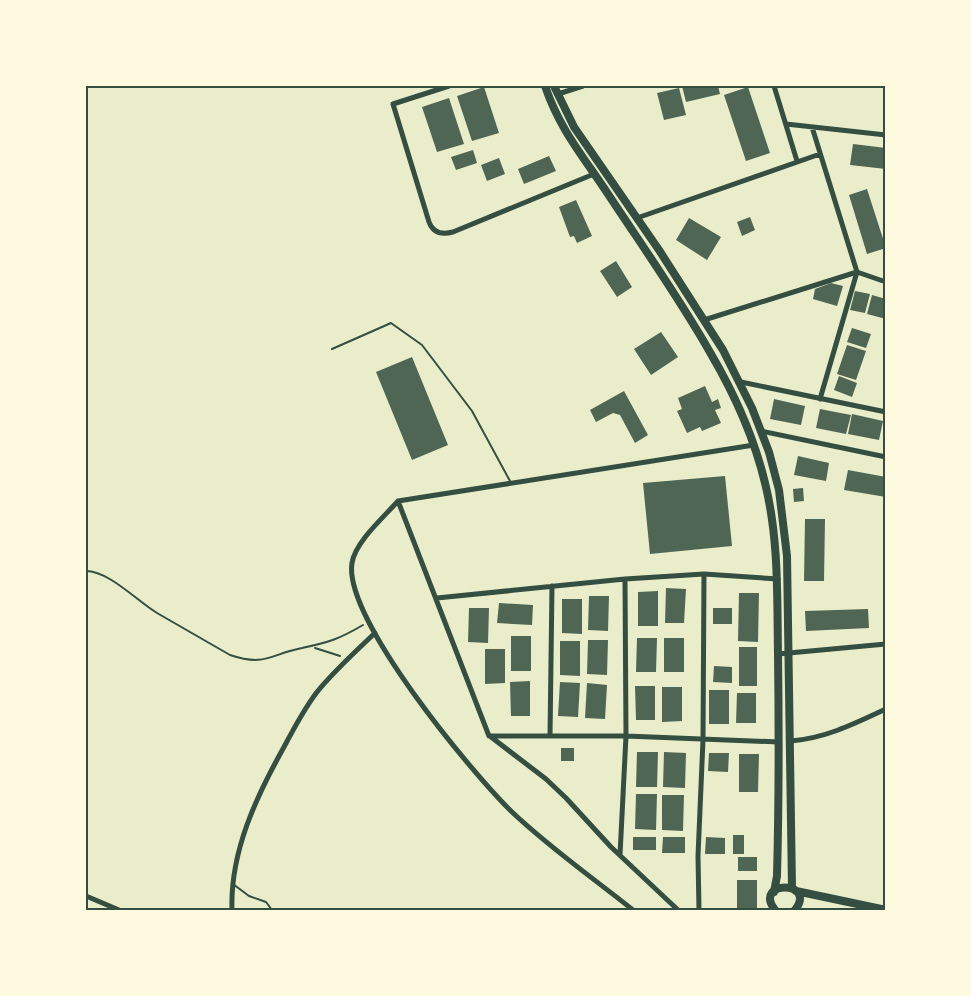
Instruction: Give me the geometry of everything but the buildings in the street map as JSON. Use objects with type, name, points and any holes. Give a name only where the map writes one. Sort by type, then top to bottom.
[{"type":"main road","points":[[545,86],[563,128],[667,283],[710,352],[735,398],[754,445],[768,497],[778,579],[780,742],[777,876],[771,902],[775,910]]},
{"type":"main road","points":[[556,90],[574,127],[704,320],[741,382],[774,471],[787,556],[791,741],[790,859],[794,889],[800,900],[795,910]]},
{"type":"main road","points":[[780,742],[791,741]]},
{"type":"main road","points":[[774,892],[780,887],[794,889],[885,910]]},
{"type":"street","points":[[449,86],[393,104],[429,222],[436,232],[443,234],[453,232],[594,174]]},
{"type":"street","points":[[556,90],[583,86]]},
{"type":"street","points":[[774,86],[797,161]]},
{"type":"street","points":[[786,124],[885,135]]},
{"type":"street","points":[[812,127],[856,272],[820,399]]},
{"type":"street","points":[[637,218],[820,154]]},
{"type":"street","points":[[704,320],[856,272],[885,282]]},
{"type":"street","points":[[741,382],[885,412]]},
{"type":"street","points":[[761,431],[885,457]]},
{"type":"street","points":[[633,910],[538,834],[494,792],[424,708],[375,633],[353,584],[351,565],[354,555],[365,539],[398,501],[754,445]]},
{"type":"street","points":[[398,501],[489,736],[546,779],[620,855],[678,910]]},
{"type":"street","points":[[437,598],[625,579],[704,574],[778,579]]},
{"type":"street","points":[[699,910],[698,856],[703,740],[704,574]]},
{"type":"street","points":[[620,855],[626,736],[625,579]]},
{"type":"street","points":[[550,736],[552,586]]},
{"type":"street","points":[[232,910],[238,853],[252,812],[274,764],[317,692],[375,633]]},
{"type":"street","points":[[778,654],[885,644]]},
{"type":"street","points":[[791,741],[829,735],[885,709]]},
{"type":"street","points":[[489,736],[626,736],[780,742]]},
{"type":"street","points":[[86,896],[119,910]]},
{"type":"lane","points":[[332,350],[391,323],[422,345],[472,411],[511,484]]},
{"type":"lane","points":[[233,884],[249,896],[266,902],[272,910]]},
{"type":"path","points":[[86,572],[93,571],[108,578],[159,614],[240,658],[252,660],[273,658],[312,647],[345,636],[369,621]]},
{"type":"path","points":[[312,647],[331,654],[353,655]]}]
